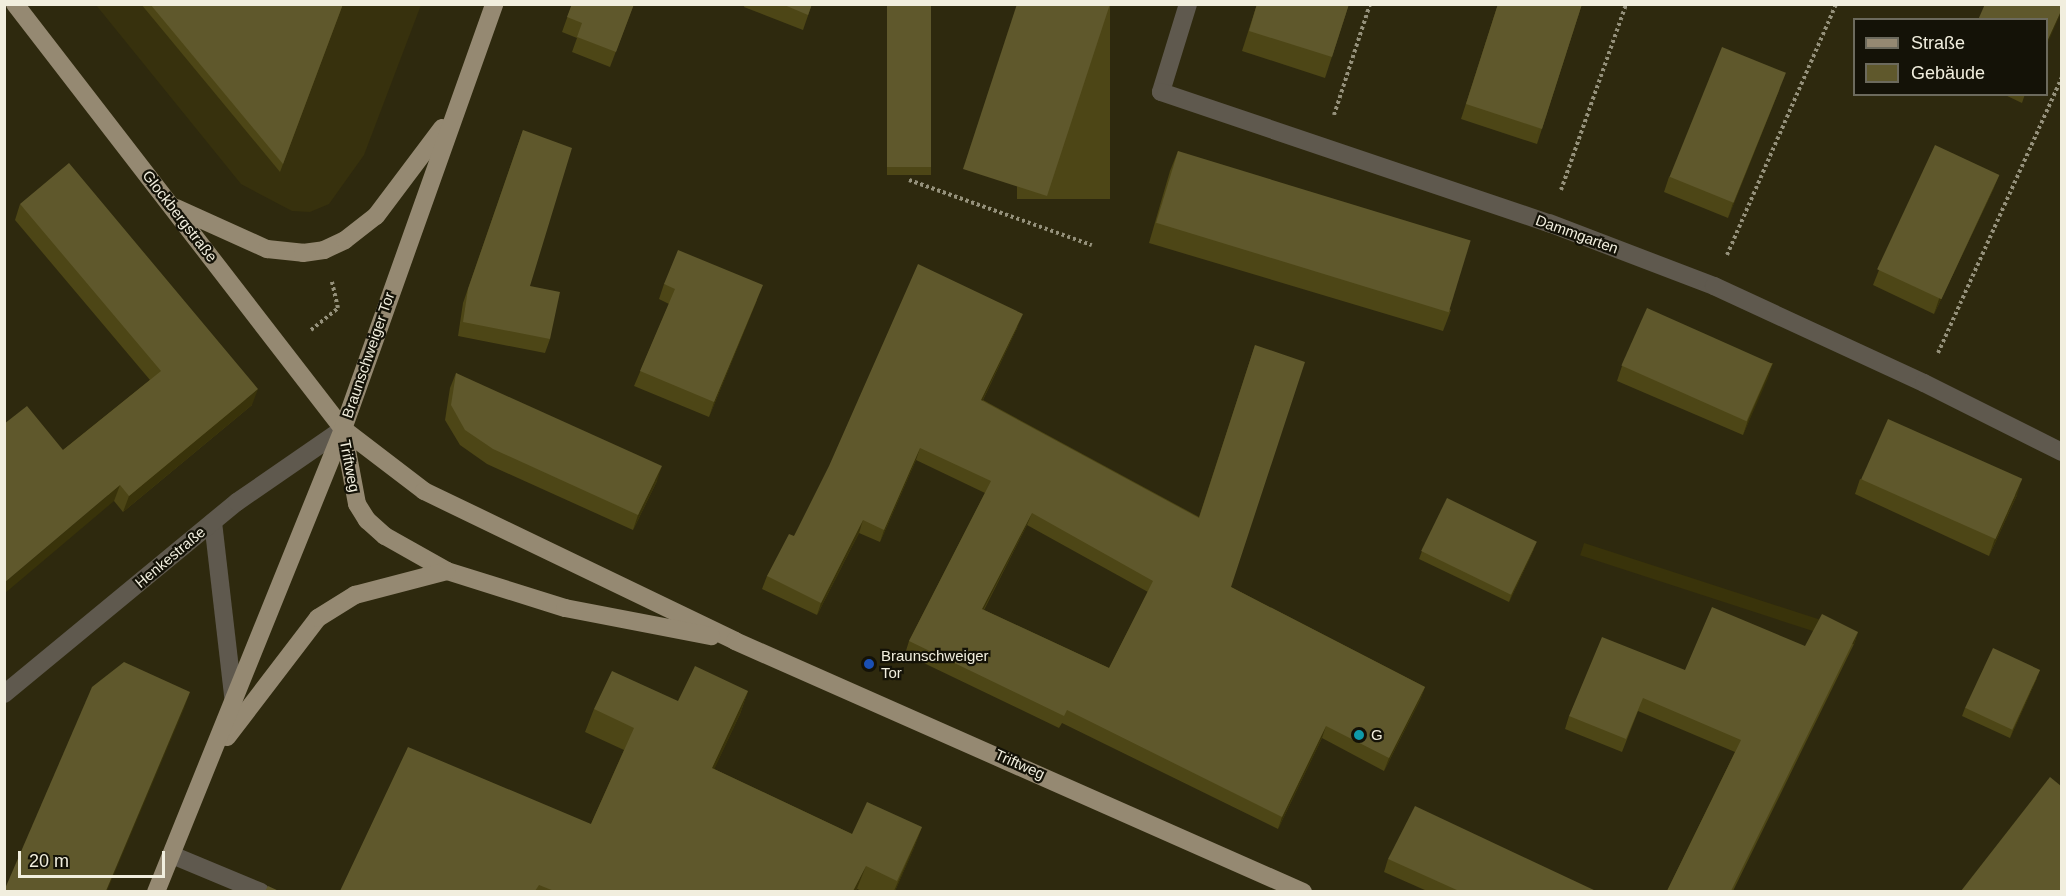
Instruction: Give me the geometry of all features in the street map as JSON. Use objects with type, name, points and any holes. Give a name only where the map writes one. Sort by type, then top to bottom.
[{"type":"main road","name":"Glockbergstraße","points":[[15,4],[175,207],[343,429]]},
{"type":"main road","name":"Braunschweiger Tor","points":[[156,891],[215,753],[343,429],[452,115],[494,4]]},
{"type":"main road","points":[[175,207],[267,249],[303,253],[324,250],[345,240],[376,216],[452,115]]},
{"type":"main road","name":"Triftweg","points":[[343,429],[357,504],[367,520],[385,536],[447,571],[565,608],[735,641]]},
{"type":"main road","name":"Triftweg","points":[[343,429],[424,491],[735,641],[1303,891]]},
{"type":"main road","points":[[215,753],[318,618],[355,595],[447,571]]},
{"type":"street","name":"Dammgarten","points":[[1188,4],[1161,92],[1549,223],[1714,286],[1924,383],[2061,452]]},
{"type":"street","name":"Henkestraße","points":[[4,694],[213,522],[343,429]]},
{"type":"street","name":"Braunschweiger Tor","points":[[213,522],[234,703]]},
{"type":"street","points":[[172,855],[261,891]]},
{"type":"path","points":[[1323,147],[1370,4]]},
{"type":"path","points":[[1549,223],[1626,4]]},
{"type":"path","points":[[1714,286],[1836,4]]},
{"type":"path","points":[[1924,383],[2061,77]]},
{"type":"path","points":[[909,180],[1092,245]]},
{"type":"path","points":[[284,351],[338,308],[324,250]]},
{"type":"shaded area","points":[[96,5],[421,5],[364,155],[329,204],[310,212],[292,211],[241,184]]},
{"type":"building","points":[[150,4],[343,4],[283,164]]},
{"type":"building","points":[[572,4],[634,4],[616,52],[577,37],[582,23],[567,17]]},
{"type":"building","points":[[782,4],[812,4],[808,15]]},
{"type":"building","points":[[887,4],[931,4],[931,167],[887,167]]},
{"type":"building","points":[[1017,4],[1110,4],[1047,196],[963,169]]},
{"type":"building","points":[[1257,4],[1349,4],[1332,57],[1249,31]]},
{"type":"building","points":[[1498,4],[1582,4],[1542,129],[1466,104]]},
{"type":"building","points":[[1985,4],[2061,4],[2061,11],[2048,40],[2048,18],[1979,18]]},
{"type":"building","points":[[1722,47],[1786,73],[1734,203],[1670,177]]},
{"type":"building","points":[[523,130],[572,148],[530,286],[560,292],[550,339],[463,322],[468,289]]},
{"type":"building","points":[[1935,145],[1999,175],[1941,299],[1877,269]]},
{"type":"building","points":[[1178,151],[1471,240],[1449,312],[1156,223]]},
{"type":"building","points":[[69,163],[258,389],[129,496],[120,485],[4,583],[4,424],[27,406],[63,450],[161,371],[20,204]]},
{"type":"building","points":[[678,250],[763,285],[714,402],[640,371],[675,289],[664,284]]},
{"type":"building","points":[[918,264],[1023,314],[981,400],[1199,518],[1255,345],[1305,362],[1231,587],[1425,687],[1389,758],[1326,726],[1282,817],[1067,710],[1064,716],[909,641],[991,481],[920,448],[884,530],[863,520],[821,603],[767,576],[789,534],[794,536],[829,466]],"holes":[[[1032,513],[1153,581],[1109,668],[982,609]]]},
{"type":"building","points":[[1647,308],[1772,364],[1747,421],[1621,366]]},
{"type":"building","points":[[456,373],[662,466],[638,515],[493,449],[465,430],[451,405]]},
{"type":"building","points":[[1888,419],[2022,479],[1995,539],[1861,479]]},
{"type":"building","points":[[1447,498],[1537,542],[1511,595],[1421,551]]},
{"type":"building","points":[[1712,607],[1805,646],[1822,614],[1858,632],[1731,891],[1667,891],[1741,740],[1643,698],[1626,739],[1569,716],[1602,637],[1685,670]]},
{"type":"building","points":[[1993,648],[2040,670],[2012,730],[1965,708]]},
{"type":"building","points":[[124,662],[190,692],[106,891],[4,891],[92,687]]},
{"type":"building","points":[[695,666],[748,691],[712,768],[852,834],[867,802],[922,827],[897,881],[866,866],[853,891],[554,891],[539,885],[535,891],[340,891],[408,747],[591,824],[634,728],[594,709],[612,671],[678,701]]},
{"type":"building","points":[[2050,777],[2061,786],[2061,891],[1961,891]]},
{"type":"building","points":[[1415,806],[1596,891],[1459,891],[1388,859]]},
{"type":"building","points":[[268,886],[279,891],[265,891]]},
{"type":"place","name":"Braunschweiger Tor","points":[[869,664]]},
{"type":"place","name":"G","points":[[1359,735]]}]
